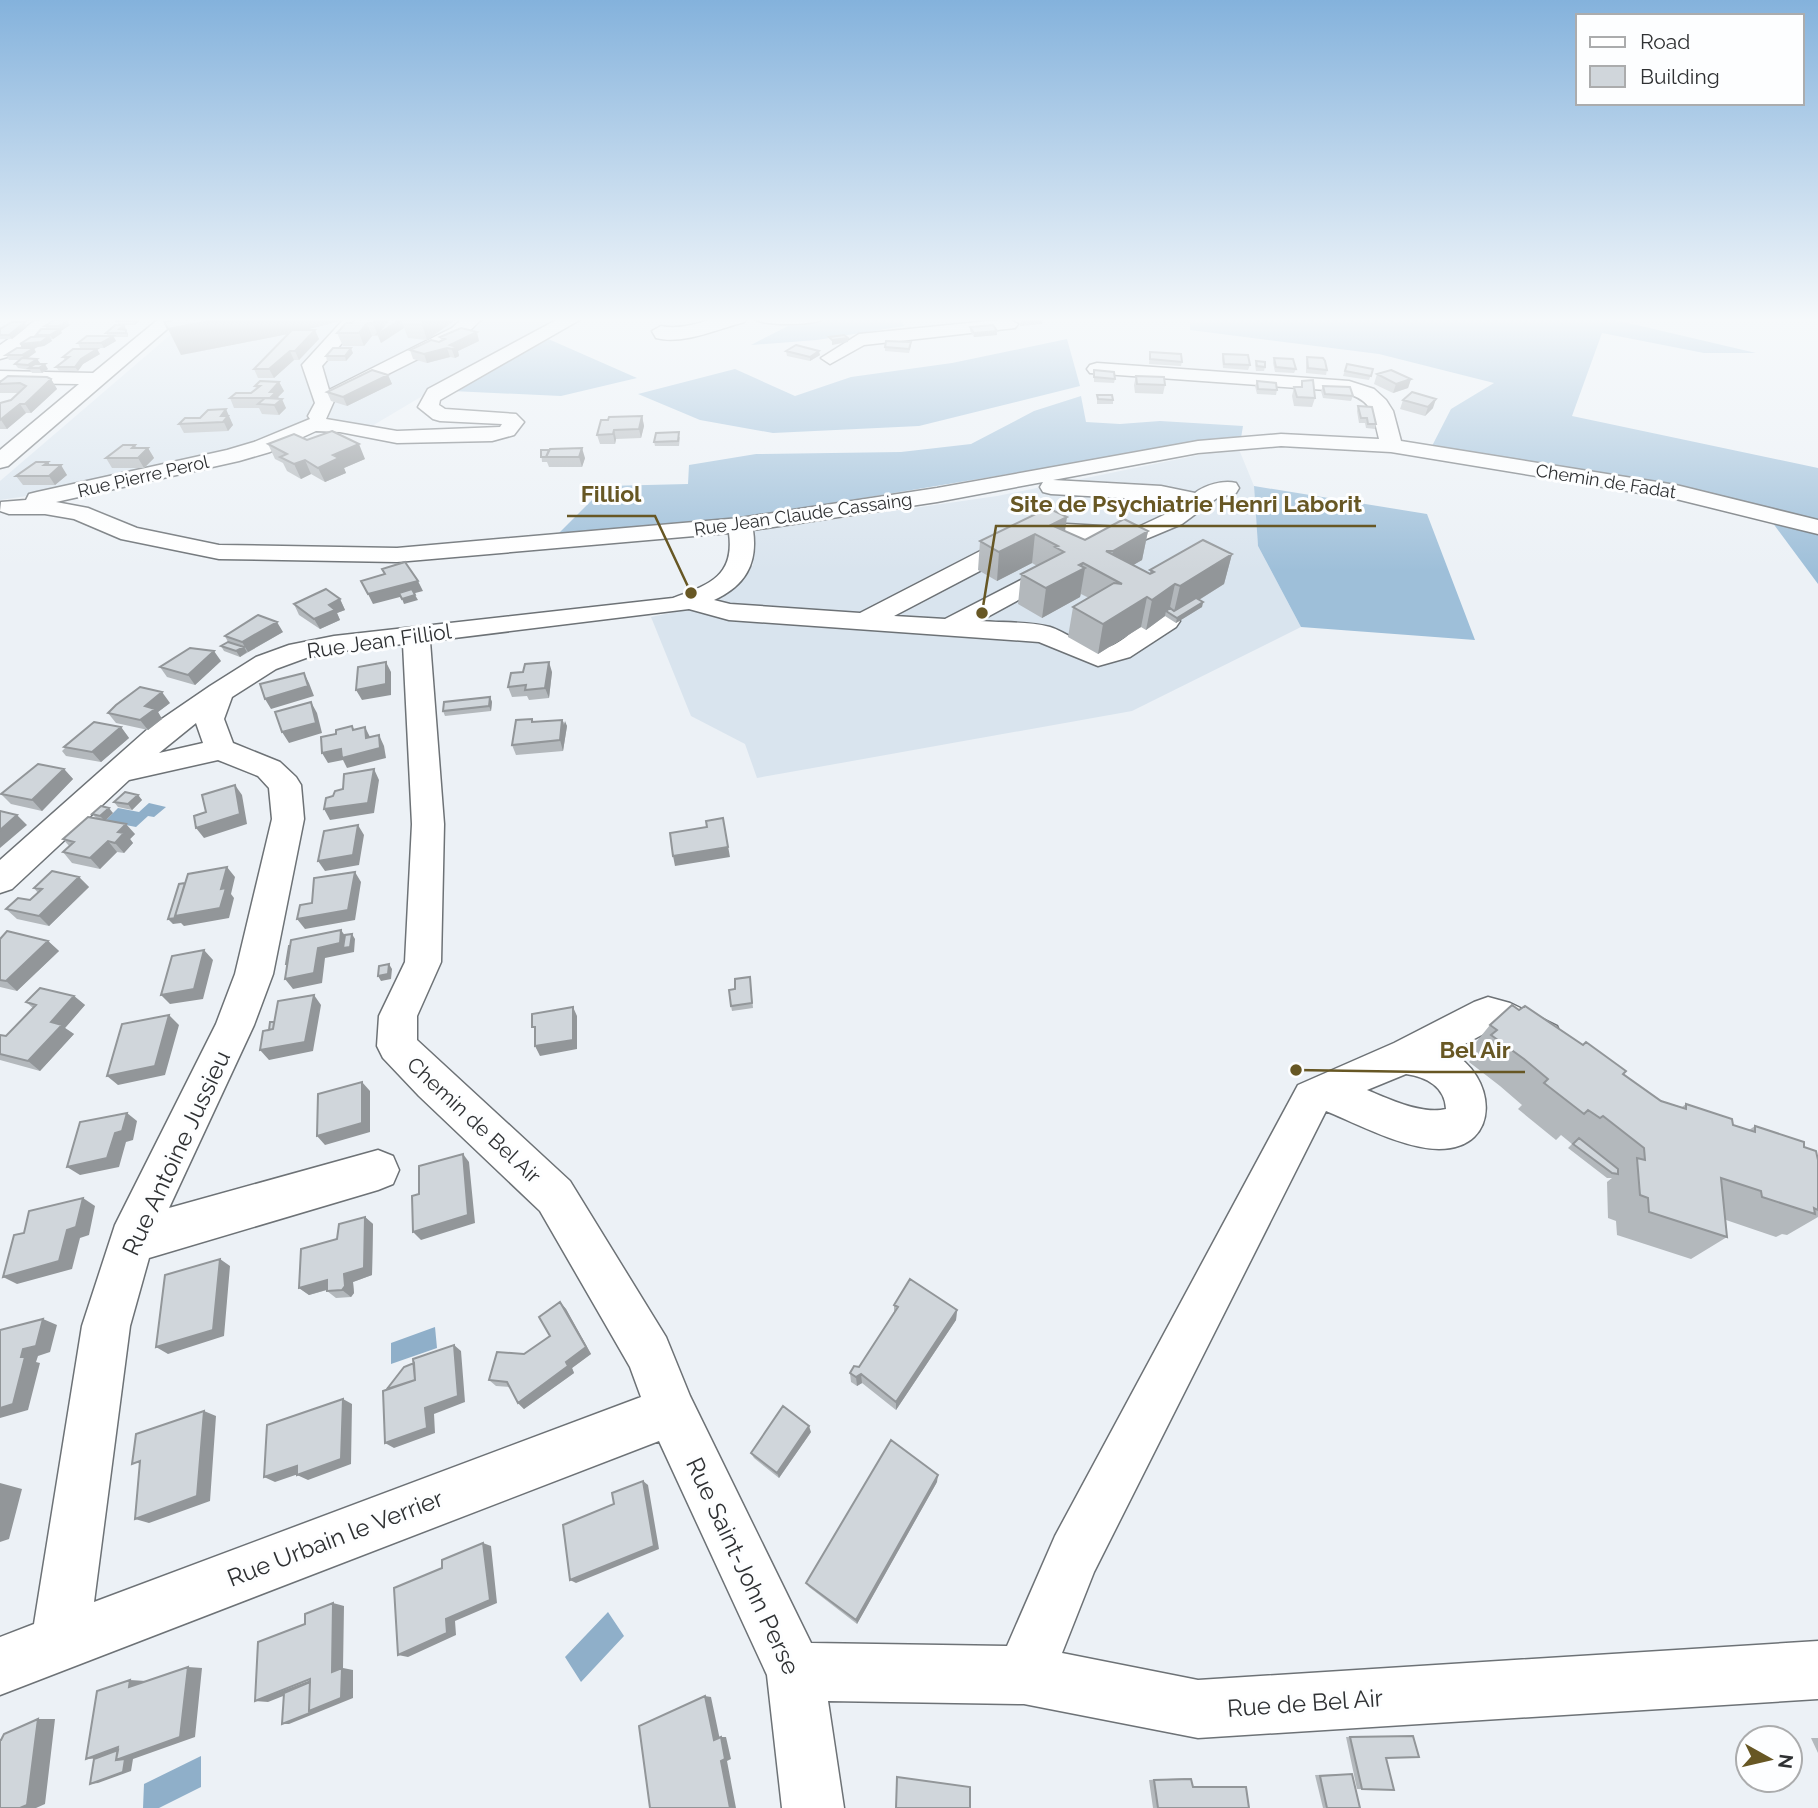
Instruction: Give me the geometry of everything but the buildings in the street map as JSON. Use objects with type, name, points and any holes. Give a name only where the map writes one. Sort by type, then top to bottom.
[{"type":"street","points":[[0,461],[70,402]]},
{"type":"street","points":[[313,425],[325,402]]},
{"type":"street","name":"Rue Pierre Perol","points":[[5,507],[165,472],[262,447],[313,425],[340,426],[397,437],[492,435],[507,431],[514,422],[509,418],[440,415],[428,407],[429,402]]},
{"type":"street","points":[[1380,402],[1391,446]]},
{"type":"street","name":"Rue Jean Claude Cassaing","points":[[41,498],[83,497],[169,544],[219,552],[397,555],[740,525],[1002,483],[1198,447],[1281,440],[1391,446]]},
{"type":"street","name":"Chemin de Fadat","points":[[1391,446],[1676,492],[1818,527]]},
{"type":"street","points":[[106,511],[165,472]]},
{"type":"street","points":[[1002,483],[1161,493],[1196,500]]},
{"type":"street","points":[[867,622],[883,611],[1034,533],[1067,531],[1139,535],[1161,526],[1209,493],[1228,488]]},
{"type":"street","name":"Rue Jean Claude Cassaing","points":[[5,507],[45,507],[80,513],[106,511]]},
{"type":"street","name":"Rue Jean Filliol","points":[[0,880],[161,734],[266,663],[299,651],[639,610],[688,601],[718,587],[739,569],[744,545],[740,525]]},
{"type":"street","points":[[1082,556],[1118,535]]},
{"type":"street","points":[[950,627],[1044,576]]},
{"type":"street","points":[[688,601],[729,612],[1044,634],[1098,659],[1120,651],[1167,621]]},
{"type":"street","name":"Chemin de Bel Air","points":[[416,635],[428,824],[424,950],[423,962],[398,1016],[397,1046],[555,1196],[649,1354],[671,1411]]},
{"type":"street","points":[[116,774],[142,765],[220,749],[209,719],[220,692]]},
{"type":"street","name":"Rue Antoine Jussieu","points":[[60,1642],[106,1326],[131,1241],[235,1025],[254,974],[288,819],[285,785],[270,769],[220,749]]},
{"type":"street","points":[[1024,1675],[1074,1555],[1312,1098],[1406,1056],[1488,1013],[1496,1014],[1579,1058]]},
{"type":"street","points":[[1323,1091],[1424,1127],[1441,1130],[1453,1128],[1463,1121],[1467,1110],[1461,1083],[1452,1073],[1406,1056]]},
{"type":"street","points":[[131,1241],[378,1170]]},
{"type":"street","name":"Rue Urbain le Verrier","points":[[0,1666],[671,1411]]},
{"type":"street","name":"Rue Saint-John Perse","points":[[671,1411],[795,1672],[813,1808]]},
{"type":"street","name":"Rue de Bel Air","points":[[795,1672],[1024,1675],[1198,1710],[1818,1670]]},
{"type":"shaded area","points":[[92,402],[412,402],[372,426],[328,419],[311,423],[259,445],[47,493],[0,500],[0,481]]},
{"type":"shaded area","points":[[658,402],[1014,402],[919,426],[773,433],[700,420]]},
{"type":"shaded area","points":[[1061,402],[1082,402],[1086,422],[1120,424],[1160,421],[1243,426],[1241,438],[1202,442],[754,516],[558,534],[606,486],[688,484],[689,465],[756,454],[901,452],[971,444],[1034,411]]},
{"type":"shaded area","points":[[1462,402],[1577,402],[1572,416],[1818,468],[1818,584],[1761,507],[1432,446],[1451,409]]},
{"type":"shaded area","points":[[1238,447],[1254,486],[1258,546],[1301,627],[1132,711],[757,778],[745,744],[691,716],[651,617],[691,609],[731,589],[753,565],[754,531],[997,496]]},
{"type":"shaded area","points":[[1254,486],[1427,514],[1475,640],[1301,627],[1258,546]]},
{"type":"shaded area","points":[[149,803],[166,807],[154,817],[148,816],[136,827],[105,821],[118,808],[139,812]]},
{"type":"shaded area","points":[[435,1327],[437,1348],[391,1364],[391,1343]]},
{"type":"shaded area","points":[[608,1612],[624,1636],[581,1682],[565,1657]]},
{"type":"shaded area","points":[[201,1756],[201,1787],[159,1808],[143,1808],[144,1784]]},
{"type":"place","name":"Filliol","points":[[691,593]]},
{"type":"place","name":"Site de Psychiatrie Henri Laborit","points":[[982,613]]},
{"type":"place","name":"Bel Air","points":[[1296,1070]]}]
